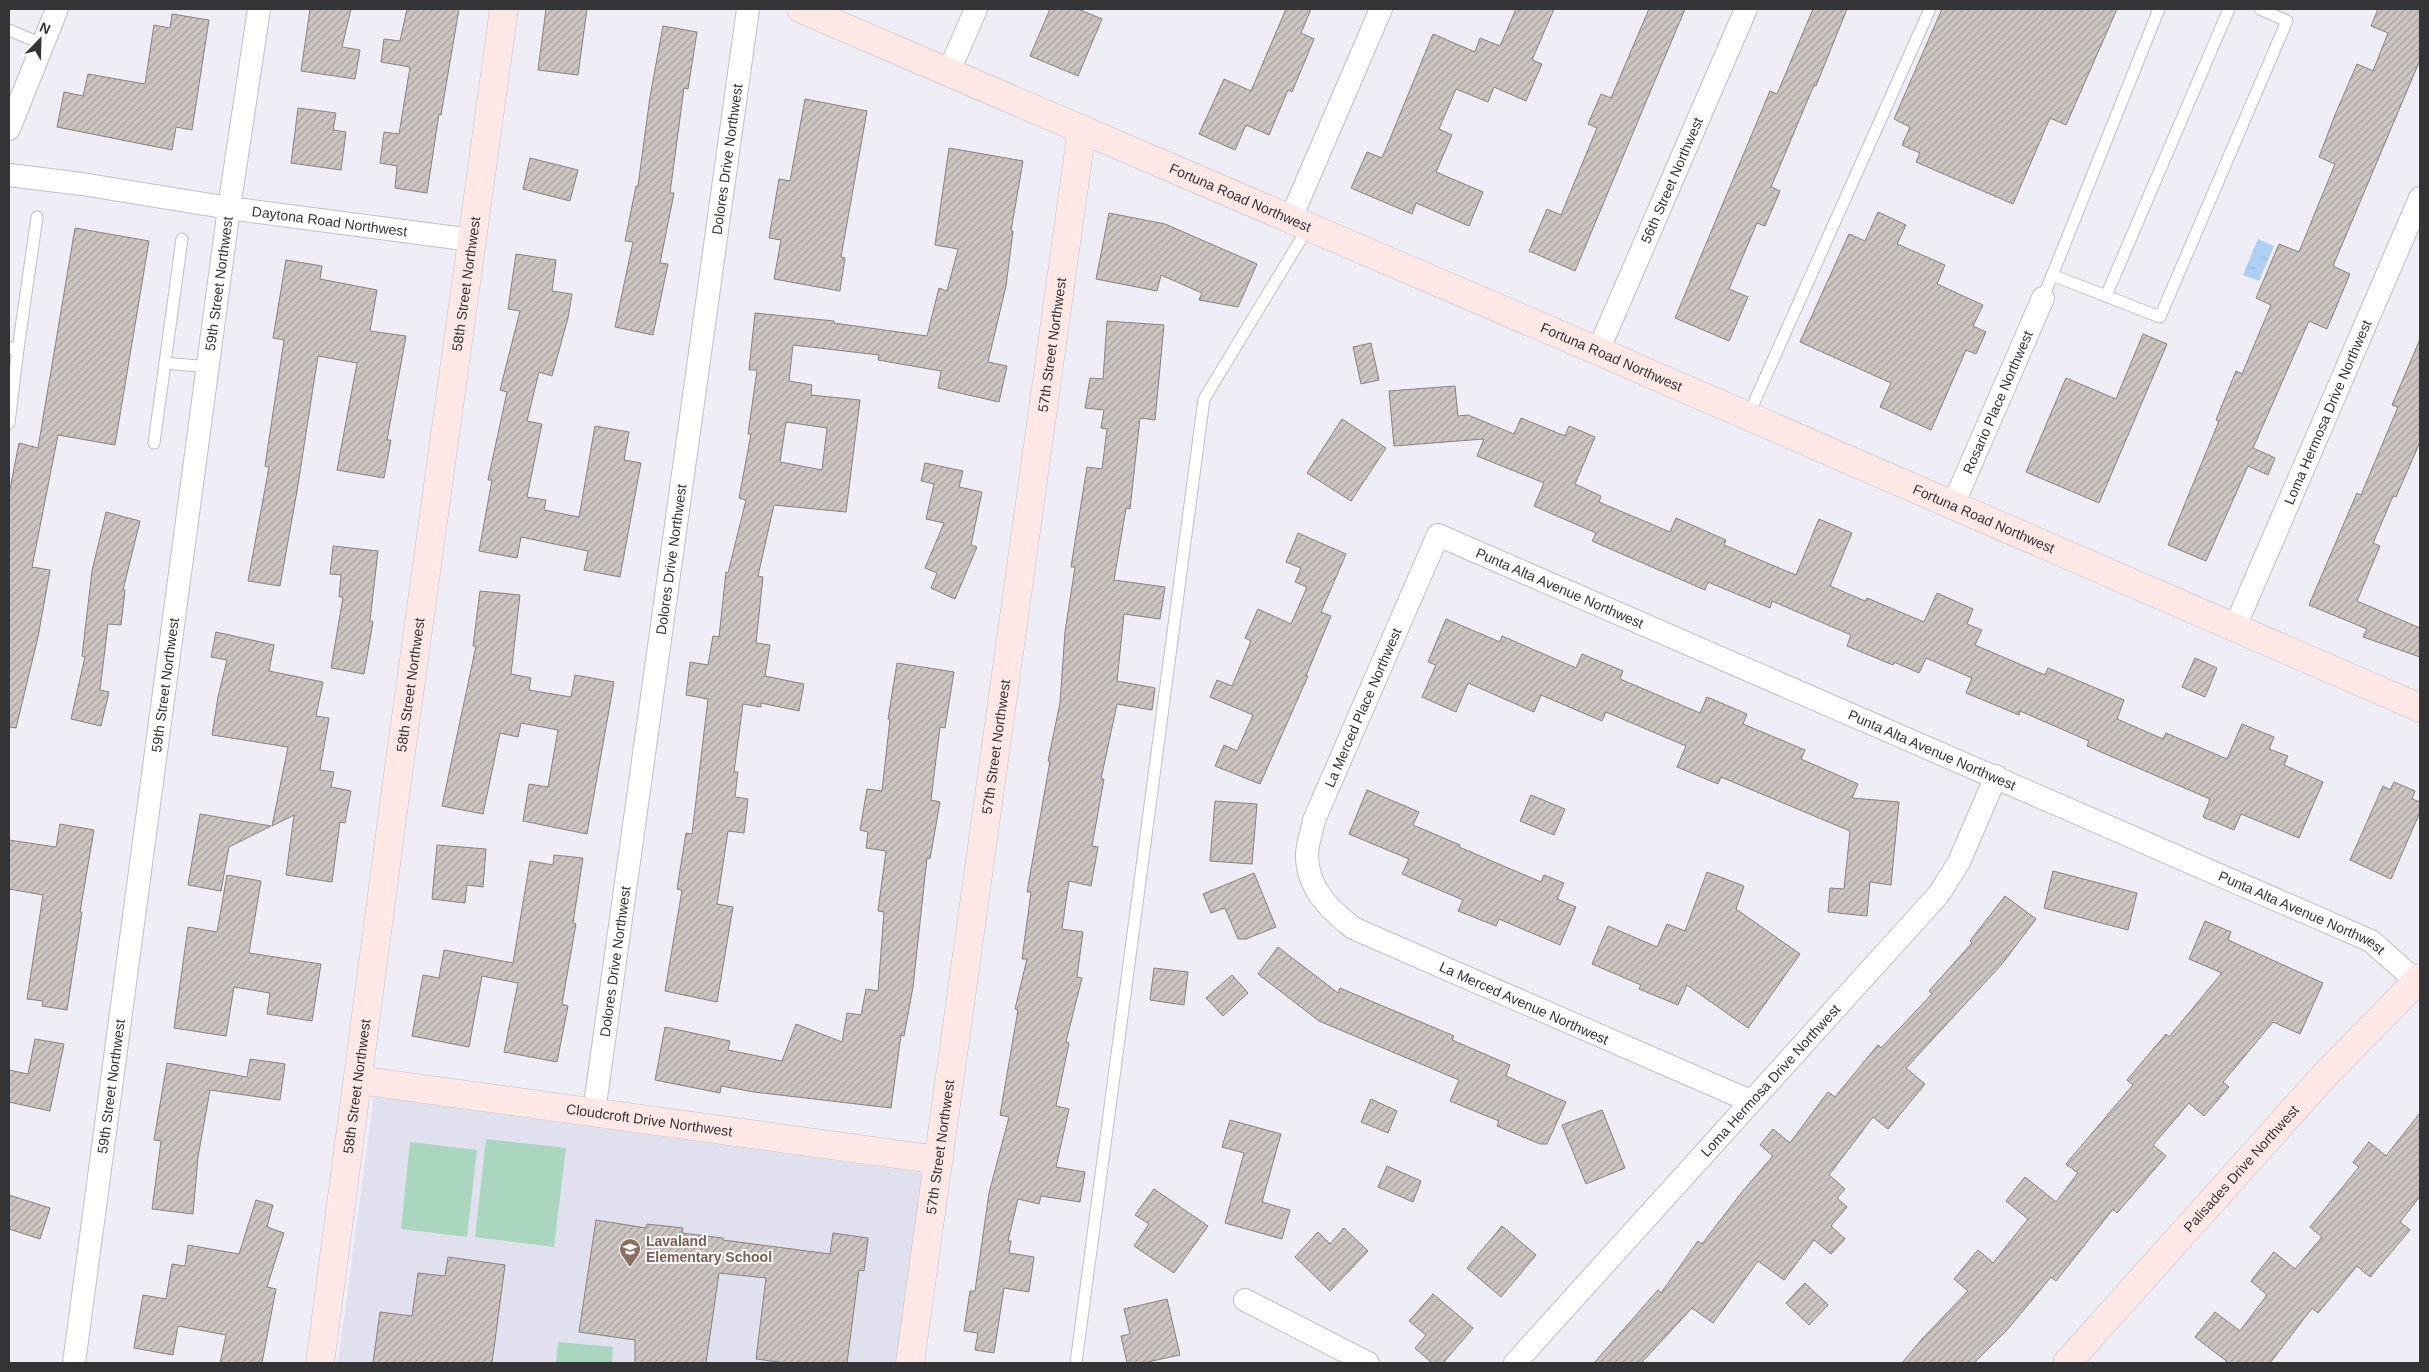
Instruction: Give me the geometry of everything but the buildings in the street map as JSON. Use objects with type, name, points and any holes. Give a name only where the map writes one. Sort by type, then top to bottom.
[{"type":"street","points":[[9,129],[57,9]]},
{"type":"street","name":"59th Street Northwest","points":[[74,1363],[229,208],[259,9]]},
{"type":"street","name":"58th Street Northwest","points":[[320,1363],[504,9]]},
{"type":"street","name":"Dolores Drive Northwest","points":[[594,1112],[748,9]]},
{"type":"street","name":"Fortuna Road Northwest","points":[[801,9],[1300,222],[2420,708]]},
{"type":"street","points":[[949,71],[976,9]]},
{"type":"street","points":[[1300,222],[1381,9]]},
{"type":"street","name":"56th Street Northwest","points":[[1598,351],[1746,9]]},
{"type":"street","name":"57th Street Northwest","points":[[910,1363],[1082,129]]},
{"type":"street","name":"Daytona Road Northwest","points":[[9,175],[82,184],[229,208],[472,240]]},
{"type":"street","name":"Loma Hermosa Drive Northwest","points":[[2235,627],[2420,198]]},
{"type":"street","name":"Rosario Place Northwest","points":[[1953,505],[2043,298]]},
{"type":"street","name":"Punta Alta Avenue Northwest","points":[[1438,535],[2371,940],[2419,977]]},
{"type":"street","name":"La Merced Place Northwest","points":[[1312,884],[1307,855],[1314,820],[1438,535]]},
{"type":"street","name":"Loma Hermosa Drive Northwest","points":[[1515,1363],[1939,894],[1959,862],[1996,776]]},
{"type":"street","name":"La Merced Avenue Northwest","points":[[1312,884],[1329,909],[1353,928],[1750,1101]]},
{"type":"street","name":"Palisades Drive Northwest","points":[[2067,1363],[2324,1076],[2419,977]]},
{"type":"street","name":"Cloudcroft Drive Northwest","points":[[358,1080],[939,1160]]},
{"type":"street","points":[[1245,1300],[1368,1363]]},
{"type":"lane","points":[[1748,416],[1930,9]]},
{"type":"lane","points":[[2043,298],[2159,9]]},
{"type":"lane","points":[[2106,296],[2229,9]]},
{"type":"lane","points":[[2052,275],[2160,318],[2288,21],[2260,9]]},
{"type":"lane","points":[[9,30],[42,44]]},
{"type":"lane","points":[[9,423],[14,349],[37,217]]},
{"type":"lane","points":[[1076,1363],[1204,399],[1300,222]]},
{"type":"lane","points":[[154,443],[182,239]]},
{"type":"lane","points":[[165,363],[208,368]]},
{"type":"shaded area","name":"Lavaland Elementary School","points":[[374,1097],[923,1173],[897,1363],[338,1363]]},
{"type":"green space","points":[[486,1139],[566,1148],[554,1247],[475,1237]]},
{"type":"green space","points":[[410,1142],[477,1150],[467,1237],[401,1229]]},
{"type":"green space","points":[[558,1342],[613,1347],[612,1363],[556,1363]]},
{"type":"water","points":[[2258,239],[2274,246],[2259,281],[2243,275]]},
{"type":"place","name":"Lavaland Elementary School","points":[[630,1268]]}]
